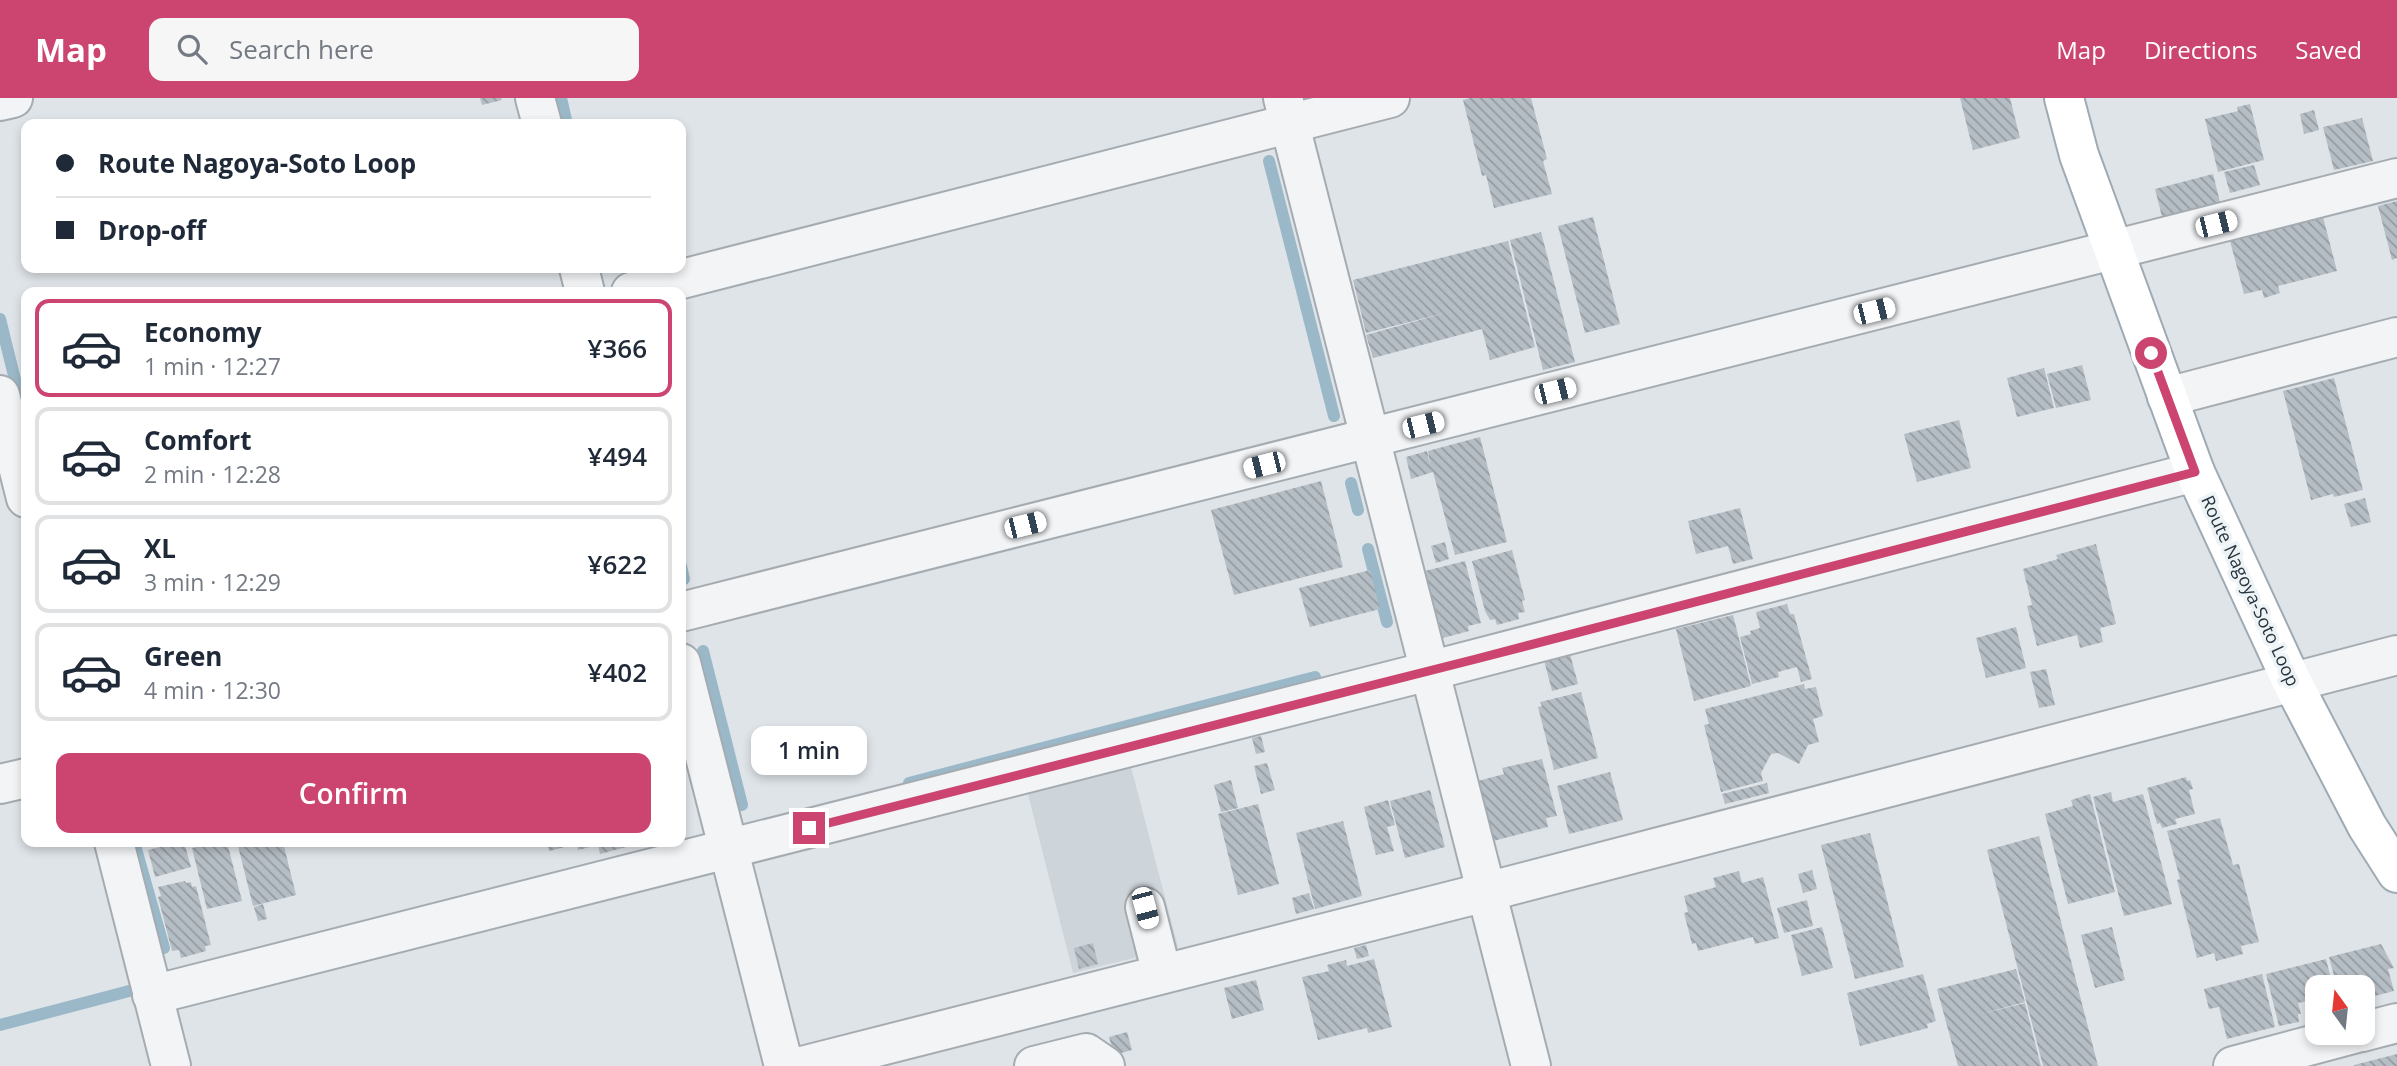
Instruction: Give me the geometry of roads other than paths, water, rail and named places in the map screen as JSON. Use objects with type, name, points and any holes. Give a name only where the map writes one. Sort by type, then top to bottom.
[{"type":"main road","name":"Route Nagoya-Soto Loop","points":[[2064,98],[2079,155],[2195,472],[2291,682],[2367,826],[2397,873]]},
{"type":"street","points":[[0,101],[13,98]]},
{"type":"street","points":[[535,98],[541,119]]},
{"type":"street","points":[[649,287],[1286,111],[1390,98]]},
{"type":"street","points":[[1286,111],[1531,1066]]},
{"type":"street","points":[[686,611],[2397,178]]},
{"type":"street","points":[[2167,397],[2397,337]]},
{"type":"street","points":[[0,395],[20,448]]},
{"type":"street","points":[[152,995],[1429,671],[2195,472]]},
{"type":"street","points":[[802,1066],[1486,892],[2397,655]]},
{"type":"street","points":[[686,682],[785,1066]]},
{"type":"street","points":[[0,784],[21,779]]},
{"type":"street","points":[[115,847],[170,1066]]},
{"type":"street","points":[[1145,908],[1162,974]]},
{"type":"street","points":[[2375,1029],[2397,1023]]},
{"type":"street","points":[[2233,1066],[2313,1045]]},
{"type":"street","points":[[1034,1066],[1087,1053],[1105,1066]]},
{"type":"waterway","points":[[561,98],[566,119]]},
{"type":"waterway","points":[[1269,161],[1334,416]]},
{"type":"waterway","points":[[0,319],[21,404]]},
{"type":"waterway","points":[[1351,483],[1358,510]]},
{"type":"waterway","points":[[1368,549],[1387,622]]},
{"type":"waterway","points":[[703,651],[742,805]]},
{"type":"waterway","points":[[909,783],[1315,677]]},
{"type":"waterway","points":[[135,847],[164,948]]},
{"type":"waterway","points":[[0,1025],[133,990]]}]
